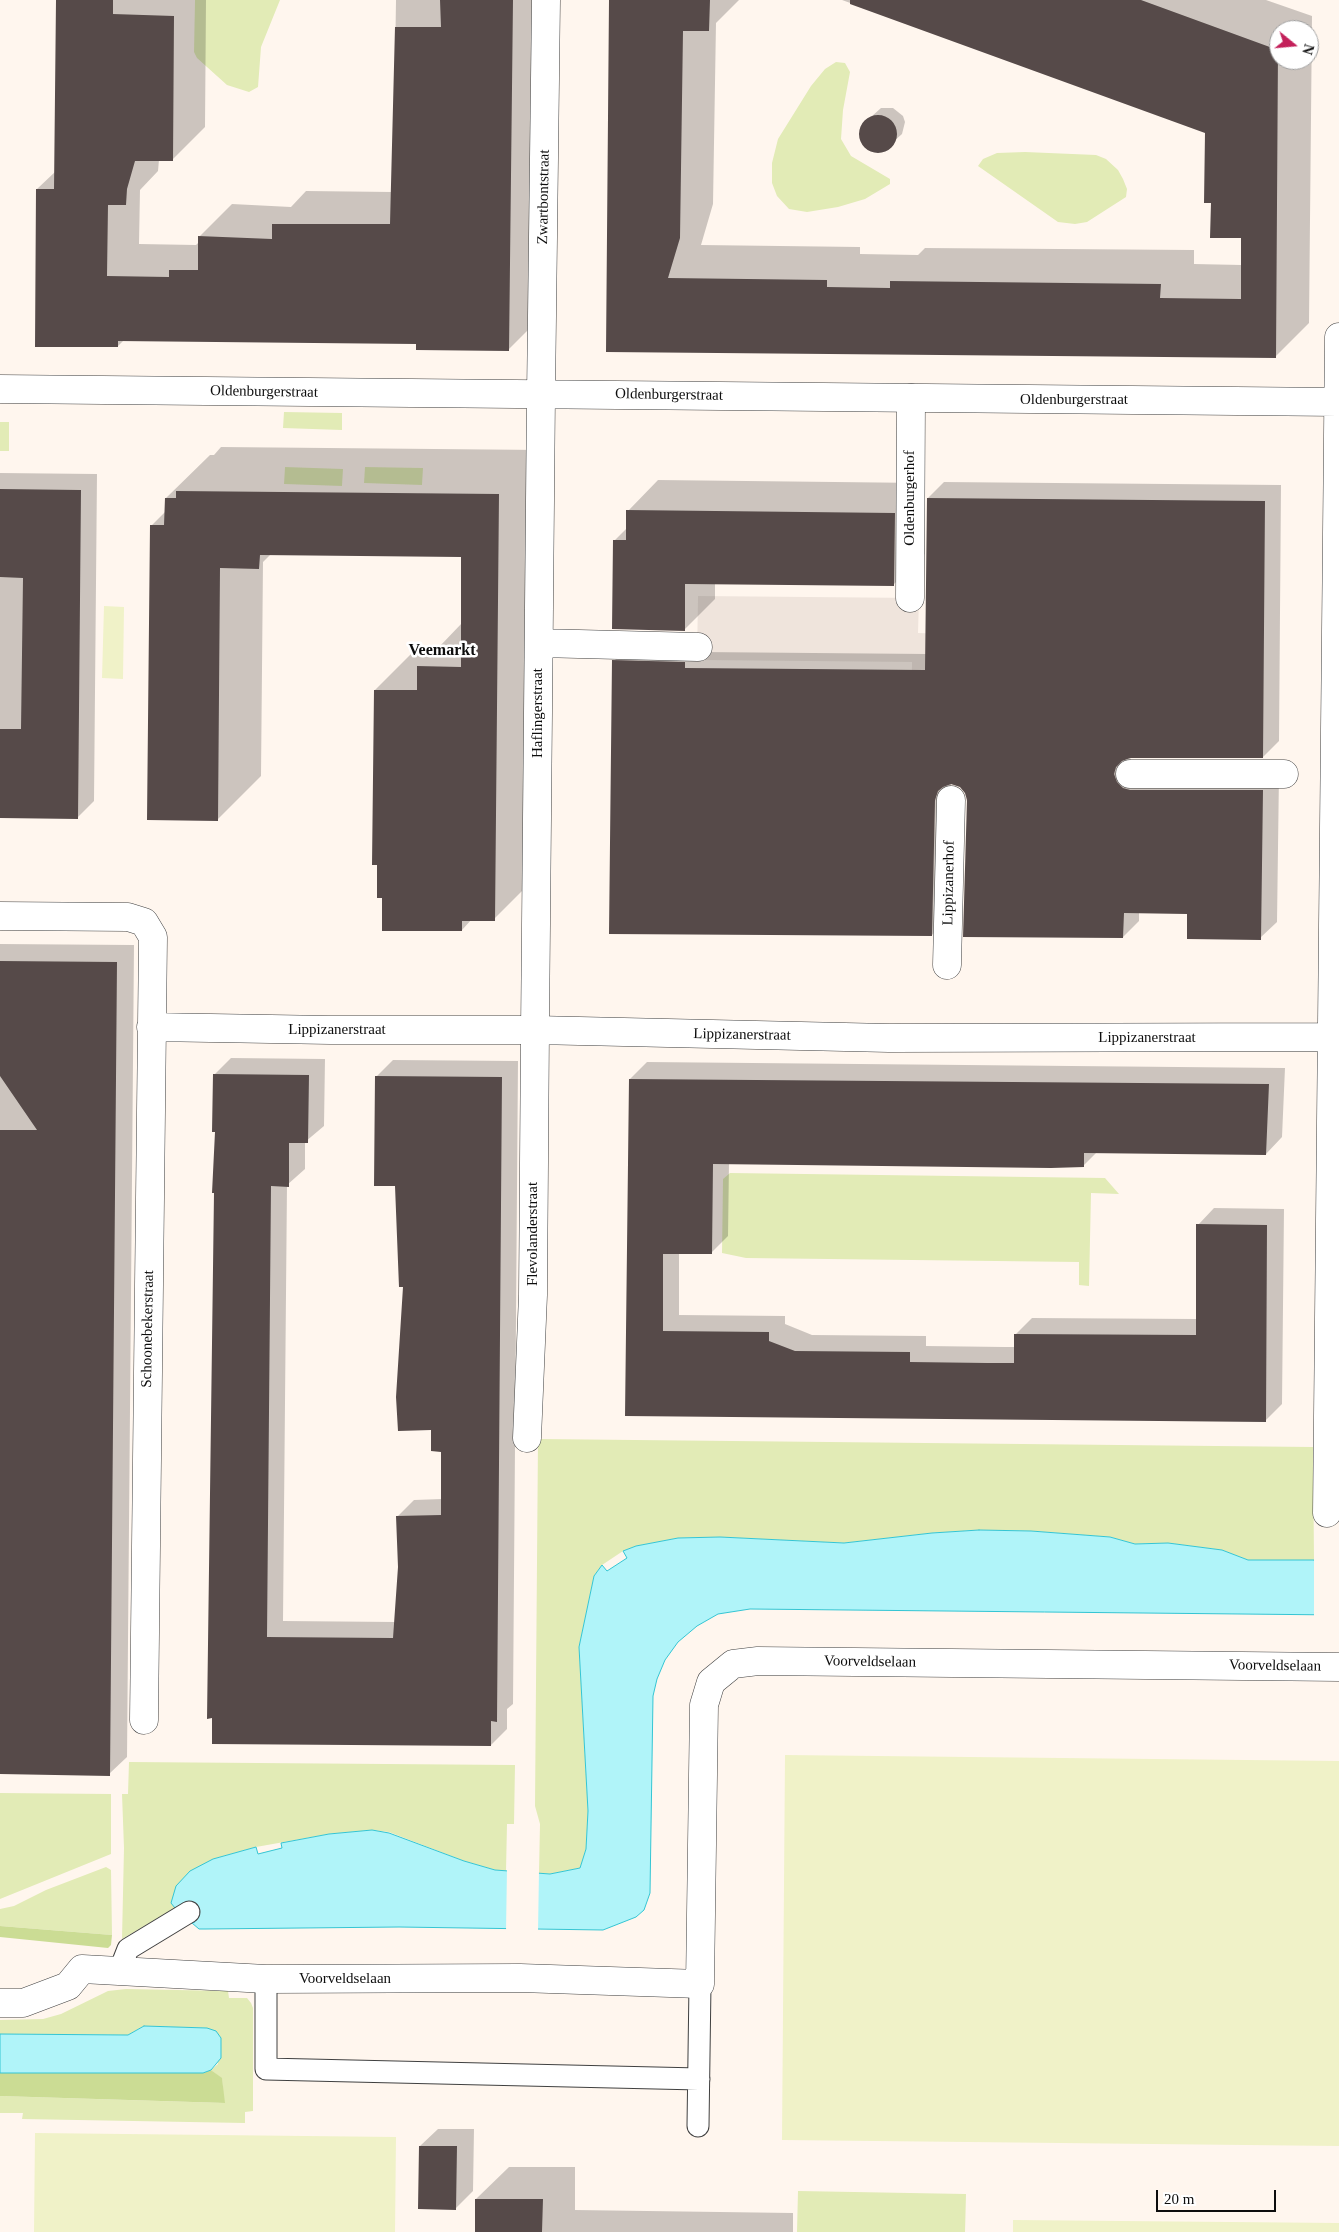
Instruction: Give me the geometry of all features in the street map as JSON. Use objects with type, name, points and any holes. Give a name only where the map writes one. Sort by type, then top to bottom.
[{"type":"street","name":"Zwartbontstraat","points":[[541,395],[546,0]]},
{"type":"street","points":[[1327,1513],[1334,1037],[1332,886],[1339,337]]},
{"type":"street","name":"Oldenburgerstraat","points":[[0,389],[1338,402]]},
{"type":"street","name":"Haflingerstraat","points":[[535,1030],[541,395]]},
{"type":"street","name":"Oldenburgerhof","points":[[910,598],[911,398]]},
{"type":"street","points":[[539,644],[698,647]]},
{"type":"street","points":[[1130,774],[1284,774]]},
{"type":"street","name":"Lippizanerhof","points":[[947,965],[951,800]]},
{"type":"street","name":"Schoonebekerstraat","points":[[0,916],[128,917],[144,922],[153,937],[144,1720]]},
{"type":"street","name":"Lippizanerstraat","points":[[151,1027],[330,1030],[535,1030],[889,1038],[1334,1037]]},
{"type":"street","name":"Flevolanderstraat","points":[[527,1438],[533,1295],[535,1030]]},
{"type":"street","name":"Voorveldselaan","points":[[0,2002],[23,2003],[68,1986],[82,1970],[266,1979],[520,1978],[700,1984],[704,1705],[711,1682],[733,1664],[758,1661],[1339,1667]]},
{"type":"lane","points":[[118,1972],[128,1949],[189,1912]]},
{"type":"lane","points":[[266,1979],[266,2069],[699,2079]]},
{"type":"lane","name":"Voorveldselaan","points":[[698,2126],[700,1984]]},
{"type":"green space","points":[[195,0],[280,0],[261,47],[258,87],[249,92],[227,85],[197,58],[194,52]]},
{"type":"green space","points":[[836,62],[845,63],[850,72],[843,110],[841,139],[851,156],[890,179],[890,184],[865,199],[838,207],[807,212],[789,209],[777,196],[772,183],[772,163],[778,139],[811,86],[825,69]]},
{"type":"green space","points":[[1025,152],[1096,155],[1106,159],[1118,170],[1123,179],[1127,189],[1126,197],[1087,222],[1075,224],[1058,222],[978,166],[983,159],[997,153]]},
{"type":"green space","points":[[284,412],[342,413],[342,430],[283,428]]},
{"type":"green space","points":[[0,422],[9,422],[9,451],[0,451]]},
{"type":"green space","points":[[285,467],[343,469],[342,486],[284,484]]},
{"type":"green space","points":[[365,467],[423,468],[422,485],[364,483]]},
{"type":"green space","points":[[104,606],[124,607],[123,679],[102,678]]},
{"type":"green space","points":[[730,1173],[1105,1178],[1119,1194],[1091,1193],[1089,1286],[1079,1285],[1079,1262],[746,1258],[722,1253],[723,1179]]},
{"type":"green space","points":[[538,1439],[1313,1447],[1314,1560],[1248,1560],[1222,1550],[1168,1543],[1135,1544],[1110,1537],[1031,1531],[979,1530],[932,1533],[844,1543],[720,1537],[678,1538],[636,1546],[623,1551],[602,1565],[594,1576],[579,1647],[588,1811],[586,1849],[580,1868],[550,1874],[539,1873],[540,1824],[535,1806]]},
{"type":"green space","points":[[785,1755],[1339,1761],[1339,2146],[782,2140]]},
{"type":"green space","points":[[129,1762],[515,1765],[514,1824],[507,1824],[506,1871],[495,1870],[464,1861],[389,1832],[372,1830],[329,1834],[256,1847],[213,1859],[175,1908],[122,1939],[124,1848],[122,1794],[128,1794]]},
{"type":"green space","points":[[0,1793],[111,1794],[111,1854],[0,1899]]},
{"type":"green space","points":[[106,1867],[111,1870],[112,1935],[0,1926],[0,1909],[14,1906],[46,1890]]},
{"type":"green space","points":[[0,1926],[112,1935],[111,1945],[108,1948],[0,1937]]},
{"type":"green space","points":[[126,1989],[228,1991],[229,1998],[247,1998],[253,2008],[253,2111],[245,2112],[245,2123],[22,2119],[23,2113],[0,2113],[0,2096],[224,2103],[222,2079],[211,2070],[218,2064],[207,2028],[144,2026],[128,2035],[0,2034],[0,2020],[43,2019],[61,2014],[108,1991]]},
{"type":"green space","points":[[211,2070],[222,2078],[225,2103],[0,2096],[0,2073],[203,2073]]},
{"type":"green space","points":[[35,2133],[396,2137],[395,2232],[34,2232]]},
{"type":"green space","points":[[798,2191],[966,2194],[965,2232],[797,2232]]},
{"type":"green space","points":[[1013,2220],[1339,2223],[1339,2232],[1013,2232]]},
{"type":"shaded area","points":[[698,596],[919,598],[918,633],[949,634],[948,759],[1130,762],[1129,803],[910,800],[912,662],[697,660]]},
{"type":"water","points":[[979,1530],[1031,1531],[1110,1537],[1135,1544],[1168,1543],[1222,1550],[1248,1560],[1314,1560],[1339,1615],[750,1609],[718,1614],[697,1626],[678,1642],[665,1660],[657,1679],[653,1696],[650,1893],[644,1910],[636,1917],[603,1930],[399,1927],[199,1929],[192,1923],[195,1922],[189,1912],[175,1908],[171,1903],[176,1886],[190,1871],[213,1859],[256,1847],[258,1854],[282,1848],[281,1843],[329,1834],[372,1830],[389,1833],[464,1861],[495,1870],[550,1874],[580,1868],[586,1849],[588,1811],[579,1647],[594,1576],[602,1565],[607,1571],[627,1558],[623,1551],[636,1546],[678,1538],[720,1537],[844,1543],[932,1533]]},
{"type":"water","points":[[144,2026],[207,2028],[216,2031],[221,2038],[221,2058],[211,2070],[203,2073],[0,2073],[0,2034],[128,2035]]},
{"type":"pier","points":[[1314,1557],[1339,1557],[1339,1618],[1314,1618]]},
{"type":"pier","points":[[507,1868],[539,1871],[538,1932],[506,1932]]},
{"type":"building","points":[[56,0],[113,0],[113,14],[174,16],[173,161],[135,161],[127,189],[126,205],[108,205],[107,276],[169,277],[169,270],[198,270],[198,236],[272,239],[272,224],[390,224],[395,27],[441,27],[440,0],[513,0],[509,351],[416,350],[416,344],[118,341],[118,347],[35,347],[36,189],[54,189]]},
{"type":"building","points":[[609,0],[710,0],[709,31],[683,31],[680,238],[668,278],[827,280],[827,287],[890,288],[890,281],[1161,284],[1160,298],[1241,299],[1241,238],[1210,238],[1211,203],[1204,203],[1205,133],[850,4],[850,0],[1141,0],[1269,47],[1269,70],[1278,70],[1276,358],[606,352]]},
{"type":"building","points":[[878,115],[891,121],[897,134],[891,147],[878,153],[865,147],[859,134],[865,121]]},
{"type":"building","points":[[0,489],[81,490],[78,819],[0,818],[0,729],[21,729],[23,578],[0,577]]},
{"type":"building","points":[[176,491],[499,494],[495,921],[462,921],[462,931],[382,931],[382,898],[377,898],[377,865],[372,865],[374,690],[417,690],[417,666],[461,667],[461,557],[260,555],[259,569],[220,568],[218,821],[147,820],[150,525],[164,525],[165,498],[176,498]]},
{"type":"building","points":[[927,498],[1265,501],[1263,758],[1130,758],[1122,761],[1116,767],[1114,774],[1117,782],[1123,788],[1130,790],[1263,790],[1261,940],[1187,939],[1187,914],[1124,913],[1123,938],[963,937],[967,800],[965,793],[960,787],[951,784],[938,791],[935,800],[932,936],[609,934],[612,660],[685,662],[685,668],[925,670]]},
{"type":"building","points":[[626,510],[895,513],[894,586],[685,584],[685,631],[612,629],[613,540],[626,540]]},
{"type":"building","points":[[0,961],[117,962],[110,1776],[0,1774],[0,1130],[37,1130],[0,1076]]},
{"type":"building","points":[[213,1074],[309,1075],[308,1143],[289,1143],[289,1187],[271,1186],[267,1637],[393,1638],[398,1567],[396,1516],[441,1515],[441,1452],[431,1451],[431,1430],[398,1431],[396,1397],[403,1287],[399,1287],[395,1186],[374,1186],[375,1076],[502,1077],[497,1722],[491,1721],[491,1746],[212,1744],[212,1718],[207,1719],[214,1193],[212,1193],[215,1132],[212,1132]]},
{"type":"building","points":[[629,1079],[1269,1084],[1266,1155],[1084,1153],[1084,1167],[1051,1168],[713,1164],[712,1254],[663,1254],[663,1331],[769,1332],[769,1341],[795,1351],[910,1352],[910,1362],[1014,1363],[1014,1334],[1196,1335],[1196,1224],[1267,1225],[1266,1422],[625,1416]]},
{"type":"building","points":[[419,2146],[457,2146],[456,2210],[418,2209]]},
{"type":"building","points":[[475,2199],[543,2199],[542,2232],[475,2232]]},
{"type":"district","name":"Veemarkt","points":[[442,651]]}]
